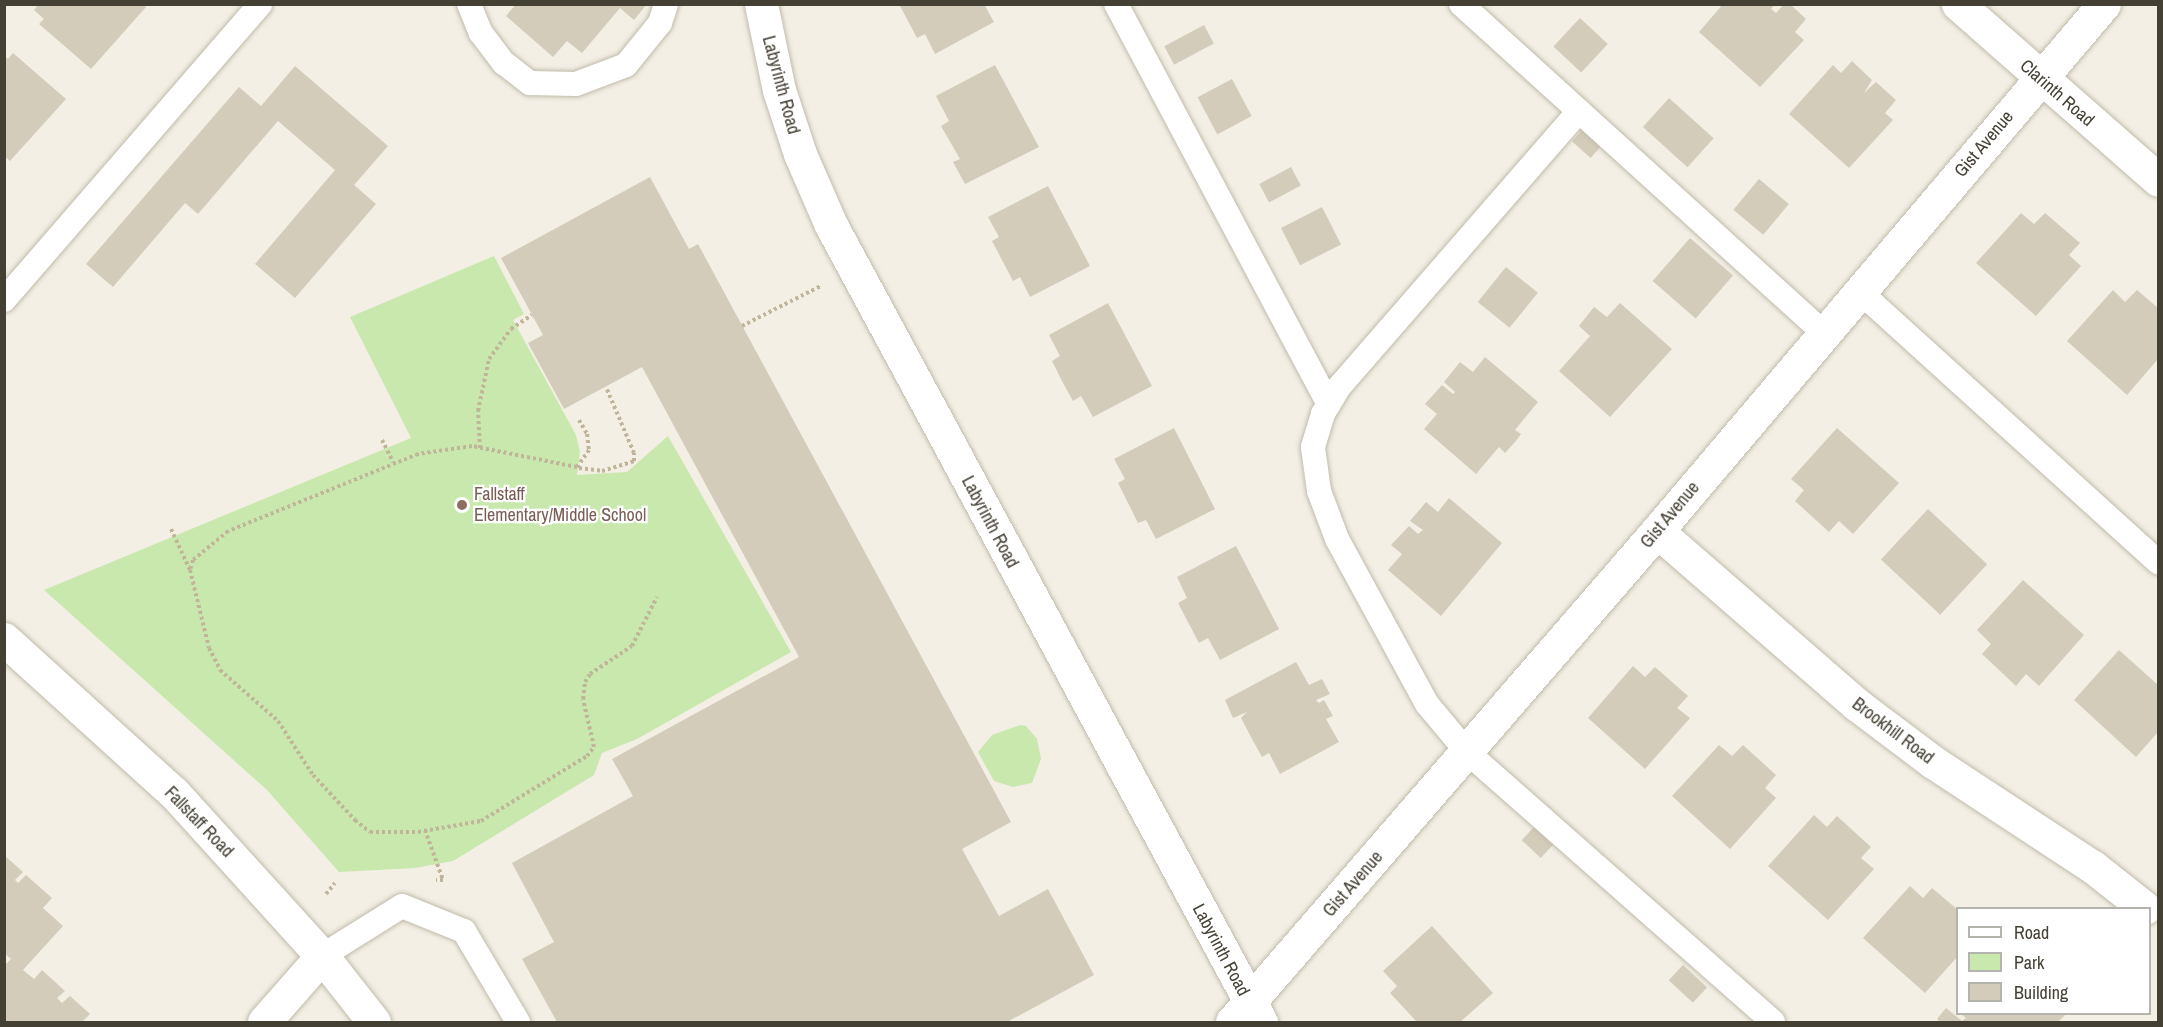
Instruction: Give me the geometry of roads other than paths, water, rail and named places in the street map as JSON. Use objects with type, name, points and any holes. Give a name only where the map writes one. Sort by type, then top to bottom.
[{"type":"street","name":"Labyrinth Road","points":[[760,4],[779,90],[800,154],[831,225],[1248,1016]]},
{"type":"street","name":"Clarinth Road","points":[[1958,4],[2039,78],[2158,180]]},
{"type":"street","name":"Gist Avenue","points":[[1248,1016],[1467,752],[2104,4]]},
{"type":"street","name":"Brookhill Road","points":[[1657,531],[1856,704],[1933,762],[2094,867],[2143,907]]},
{"type":"street","name":"Fallstaff Road","points":[[4,639],[174,793],[322,956],[374,1023]]},
{"type":"street","points":[[264,1023],[322,956]]},
{"type":"lane","points":[[4,300],[260,4]]},
{"type":"lane","points":[[469,4],[481,33],[504,63],[530,83],[576,84],[626,65],[660,23],[666,4]]},
{"type":"lane","points":[[1116,4],[1329,404]]},
{"type":"lane","points":[[1461,4],[1824,333]]},
{"type":"lane","points":[[1579,111],[1339,387],[1329,404],[1313,447],[1319,491],[1337,539],[1427,704],[1467,752],[1773,1023]]},
{"type":"lane","points":[[1859,291],[2158,562]]},
{"type":"lane","points":[[322,956],[402,906],[464,931],[518,1023]]},
{"type":"place","name":"Fallstaff Elementary/Middle School","points":[[462,505]]}]
